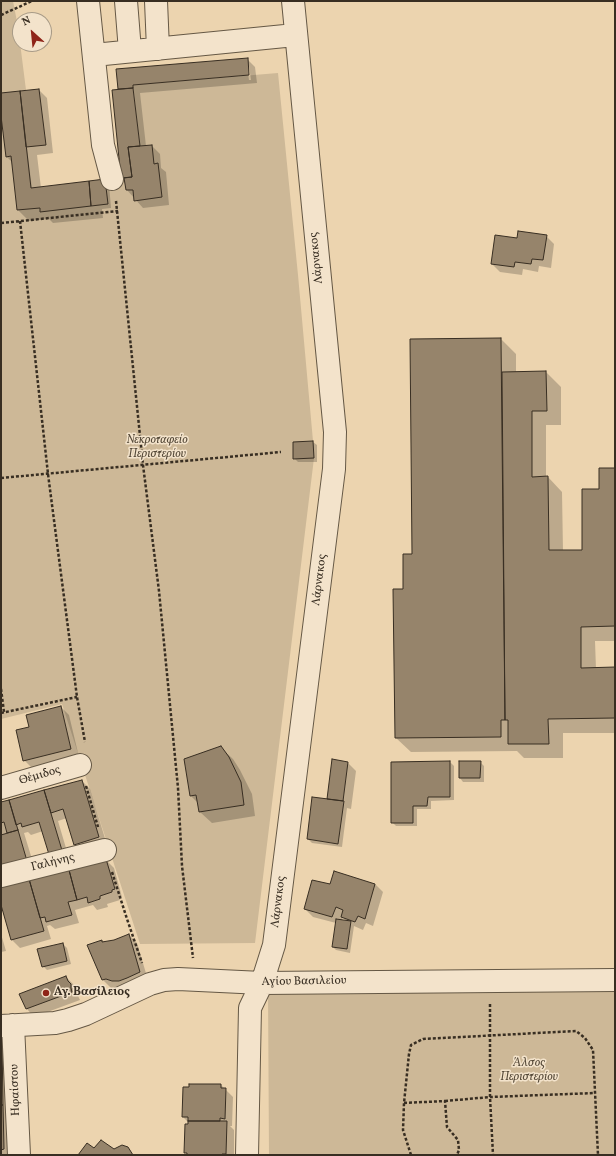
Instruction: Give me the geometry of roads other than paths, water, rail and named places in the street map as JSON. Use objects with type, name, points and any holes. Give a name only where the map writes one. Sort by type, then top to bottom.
[{"type":"street","points":[[88,1],[103,145],[112,178]]},
{"type":"street","points":[[126,1],[130,52]]},
{"type":"street","points":[[156,1],[158,49]]},
{"type":"street","name":"Λάρνακος","points":[[247,1155],[250,1008],[262,983],[274,944],[334,469],[334,432],[295,35],[293,1]]},
{"type":"street","points":[[94,55],[295,35]]},
{"type":"street","name":"Θέμιδος","points":[[1,788],[80,765]]},
{"type":"street","name":"Γαλήνης","points":[[1,876],[105,850]]},
{"type":"street","name":"Αγίου Βασιλείου","points":[[7,1026],[68,1020],[86,1014],[150,984],[164,980],[178,979],[262,983],[615,980]]},
{"type":"street","name":"Ηφαίστου","points":[[7,1026],[19,1155]]},
{"type":"place","name":"Αγ. Βασίλειος","points":[[46,993]]},
{"type":"park label","name":"Νεκροταφείο Περιστερίου","points":[[157,448]]},
{"type":"park label","name":"Άλσος Περιστερίου","points":[[529,1071]]}]
